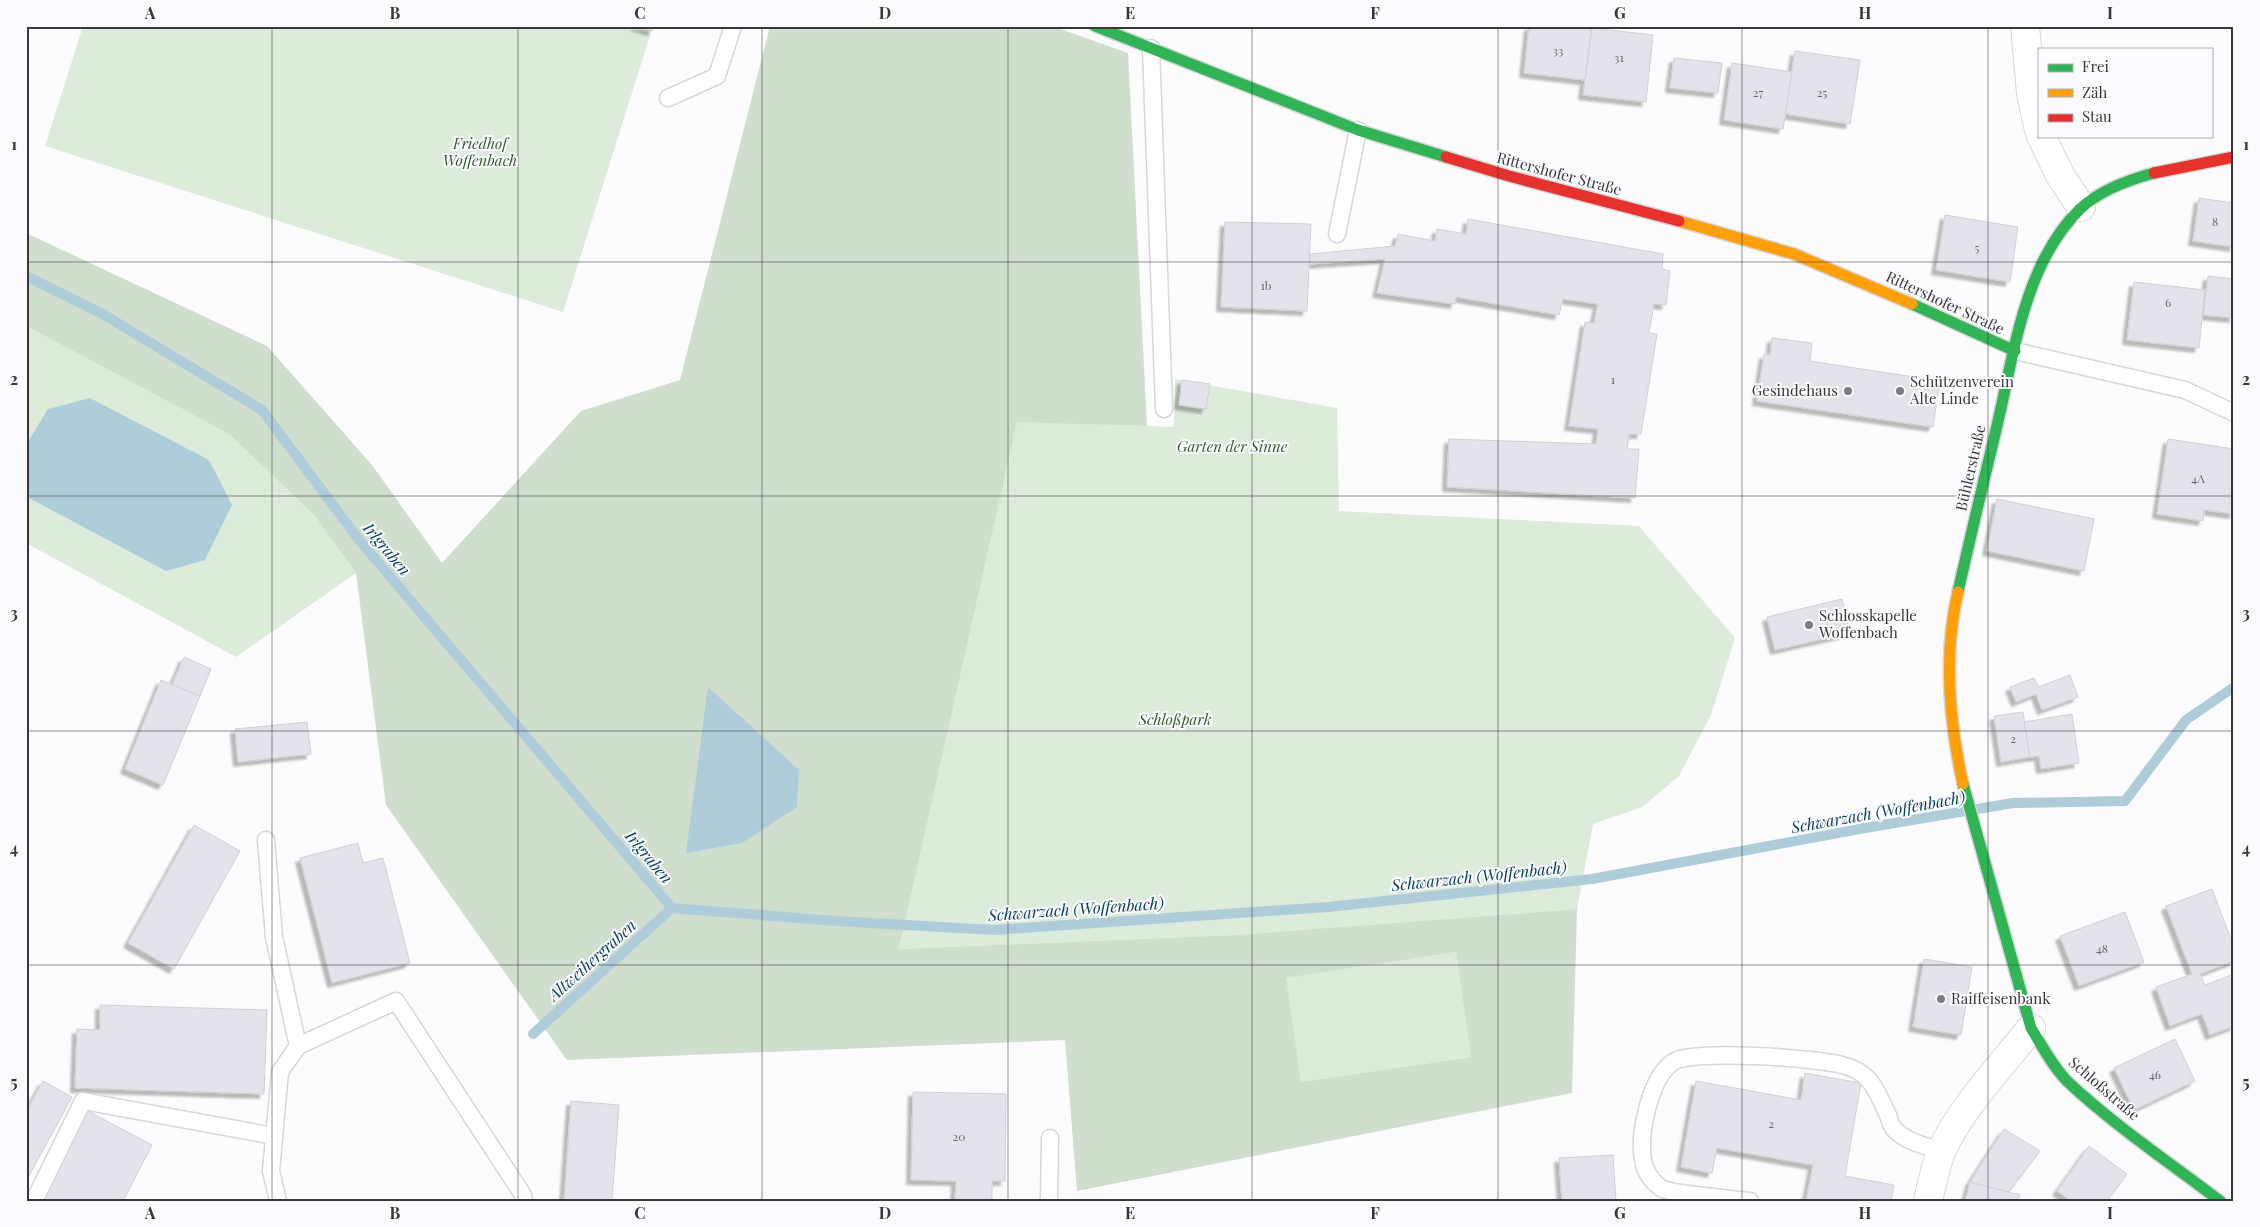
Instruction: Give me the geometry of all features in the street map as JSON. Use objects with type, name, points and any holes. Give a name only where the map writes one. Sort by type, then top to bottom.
[{"type":"street","name":"Rittershofer Straße","points":[[1095,26],[1358,130],[1499,174],[1710,229],[1794,254],[1874,287],[2014,351]]},
{"type":"street","points":[[2025,26],[2031,93],[2038,125]]},
{"type":"street","points":[[2042,138],[2060,175],[2082,207]]},
{"type":"street","name":"Bühlerstraße","points":[[1965,793],[1950,707],[1948,684],[1950,629],[2014,351],[2026,308],[2049,250],[2066,224],[2082,207],[2109,189],[2135,179],[2185,166],[2234,157]]},
{"type":"street","name":"Schloßstraße","points":[[1965,793],[2031,1028],[2048,1056],[2067,1081],[2123,1127],[2220,1201]]},
{"type":"street","points":[[1928,1201],[1933,1176],[1942,1151],[1961,1118],[2031,1028]]},
{"type":"lane","points":[[668,98],[717,76],[733,26]]},
{"type":"lane","points":[[1151,48],[1164,409]]},
{"type":"lane","points":[[1337,234],[1358,130]]},
{"type":"lane","points":[[2014,351],[2186,390],[2234,413]]},
{"type":"lane","points":[[266,840],[274,937],[298,1046]]},
{"type":"lane","points":[[278,1201],[271,1171],[280,1072],[298,1046],[396,1001],[524,1195],[524,1201]]},
{"type":"lane","points":[[1750,1201],[1662,1189],[1648,1175],[1642,1159],[1645,1115],[1657,1080],[1674,1062],[1696,1056],[1740,1056],[1842,1065],[1862,1073],[1876,1087],[1894,1129],[1909,1140],[1942,1151]]},
{"type":"lane","points":[[34,1201],[83,1101],[274,1136]]},
{"type":"lane","points":[[1049,1201],[1050,1138]]},
{"type":"green space","name":"Friedhof Woffenbach","points":[[83,26],[653,26],[563,312],[45,146]]},
{"type":"green space","points":[[770,26],[1052,26],[1128,53],[1147,426],[1017,422],[899,949],[1235,935],[1577,909],[1572,1093],[1077,1191],[1065,1040],[567,1060],[386,805],[356,573],[314,515],[229,434],[26,326],[26,233],[267,346],[372,465],[442,563],[581,411],[680,380]],"holes":[[[1456,952],[1471,1057],[1301,1082],[1286,978]]]},
{"type":"green space","points":[[26,326],[229,434],[314,515],[356,573],[236,657],[26,543]]},
{"type":"green space","name":"Schloßpark","points":[[1175,379],[1337,408],[1339,511],[1639,526],[1735,638],[1711,715],[1679,776],[1642,807],[1593,824],[1577,909],[1235,935],[899,949],[1017,421],[1174,427]]},
{"type":"green space","points":[[1456,952],[1471,1057],[1301,1082],[1285,978]]},
{"type":"water","points":[[90,398],[209,460],[232,505],[205,560],[166,571],[29,498],[26,488],[26,445],[48,409]]},
{"type":"water","points":[[708,687],[799,770],[797,807],[742,843],[686,853]]},
{"type":"building","points":[[635,26],[653,26],[652,31]]},
{"type":"building","points":[[1529,26],[1592,26],[1585,80],[1524,73]]},
{"type":"building","points":[[1592,28],[1653,35],[1646,102],[1583,95]]},
{"type":"building","points":[[1795,51],[1860,60],[1850,124],[1785,114]]},
{"type":"building","points":[[1674,58],[1722,63],[1718,93],[1670,88]]},
{"type":"building","points":[[1732,63],[1792,72],[1783,129],[1724,120]]},
{"type":"building","points":[[2199,198],[2234,203],[2234,247],[2193,241]]},
{"type":"building","points":[[1945,215],[2018,227],[2010,282],[1936,270]]},
{"type":"building","points":[[1468,219],[1663,254],[1662,269],[1670,271],[1666,305],[1654,304],[1649,333],[1657,334],[1641,434],[1629,434],[1627,449],[1639,449],[1635,498],[1447,487],[1449,439],[1596,444],[1598,429],[1569,426],[1585,322],[1594,323],[1598,304],[1563,299],[1559,315],[1456,297],[1455,304],[1377,293],[1385,259],[1310,264],[1310,254],[1395,246],[1398,234],[1435,241],[1437,229],[1466,234]]},
{"type":"building","points":[[1225,222],[1311,224],[1307,311],[1221,307]]},
{"type":"building","points":[[2208,276],[2234,279],[2234,318],[2203,315]]},
{"type":"building","points":[[2134,282],[2205,290],[2199,348],[2127,340]]},
{"type":"building","name":"Gesindehaus","points":[[1772,338],[1812,343],[1810,361],[1940,381],[1933,427],[1757,401],[1764,354],[1770,355]]},
{"type":"building","points":[[1182,380],[1210,384],[1206,409],[1179,405]]},
{"type":"building","points":[[2168,439],[2234,449],[2234,514],[2204,510],[2203,521],[2157,514]]},
{"type":"building","points":[[1997,499],[2094,519],[2084,571],[1987,551]]},
{"type":"building","name":"Schlosskapelle Woffenbach","points":[[1842,599],[1850,633],[1775,650],[1767,617]]},
{"type":"building","points":[[184,657],[211,669],[200,696],[172,685]]},
{"type":"building","points":[[2070,675],[2078,697],[2042,710],[2036,694],[2016,702],[2010,687],[2034,678],[2038,687]]},
{"type":"building","points":[[161,680],[200,696],[163,785],[125,769]]},
{"type":"building","points":[[2023,712],[2030,757],[2001,762],[1994,716]]},
{"type":"building","points":[[2072,714],[2079,763],[2041,769],[2039,756],[2030,757],[2024,722]]},
{"type":"building","points":[[307,722],[311,754],[238,762],[235,729]]},
{"type":"building","points":[[194,825],[240,851],[174,969],[128,943]]},
{"type":"building","points":[[358,843],[363,863],[383,858],[410,963],[332,983],[300,858]]},
{"type":"building","points":[[2212,889],[2234,947],[2234,961],[2200,974],[2205,985],[2234,974],[2234,1026],[2210,1035],[2202,1014],[2170,1026],[2156,987],[2192,974],[2166,906]]},
{"type":"building","points":[[2125,912],[2144,962],[2079,986],[2060,936]]},
{"type":"building","points":[[1924,959],[1972,967],[1961,1035],[1913,1027]]},
{"type":"building","points":[[100,1005],[267,1010],[264,1094],[75,1088],[77,1029],[100,1030]]},
{"type":"building","points":[[2175,1039],[2195,1081],[2134,1110],[2114,1068]]},
{"type":"building","points":[[1805,1073],[1861,1083],[1845,1176],[1894,1185],[1891,1201],[1806,1201],[1813,1165],[1717,1148],[1712,1173],[1681,1167],[1696,1081],[1801,1100]]},
{"type":"building","points":[[43,1081],[72,1097],[26,1181],[26,1112]]},
{"type":"building","points":[[913,1092],[1006,1094],[1005,1181],[992,1181],[992,1201],[955,1201],[956,1181],[911,1180]]},
{"type":"building","points":[[571,1101],[619,1105],[612,1201],[564,1201]]},
{"type":"building","points":[[88,1111],[152,1145],[123,1201],[40,1201]]},
{"type":"building","points":[[2004,1129],[2040,1151],[2008,1193],[1970,1182]]},
{"type":"building","points":[[2089,1146],[2127,1174],[2107,1201],[2071,1201],[2057,1191]]},
{"type":"building","points":[[1613,1155],[1616,1201],[1562,1201],[1559,1158]]},
{"type":"building","points":[[1970,1182],[2020,1195],[2018,1201],[1965,1201]]},
{"type":"waterway","name":"Irlgraben","points":[[26,276],[101,313],[262,410],[359,540],[672,908]]},
{"type":"waterway","name":"Schwarzach (Woffenbach)","points":[[672,908],[835,921],[994,930],[1328,907],[1592,879],[1865,828],[2013,803],[2125,801],[2186,720],[2234,687]]},
{"type":"waterway","name":"Altweihergraben","points":[[533,1034],[672,908]]},
{"type":"traffic: fast","points":[[1095,26],[1358,130],[1446,157]]},
{"type":"traffic: fast","points":[[1958,592],[2015,342],[2033,284],[2045,257],[2061,232],[2088,202],[2115,187],[2154,173]]},
{"type":"traffic: fast","points":[[1912,304],[2015,351]]},
{"type":"traffic: fast","points":[[1963,784],[2031,1028],[2053,1063],[2068,1082],[2123,1129],[2220,1201]]},
{"type":"traffic: slow","points":[[1679,221],[1794,254],[1912,304]]},
{"type":"traffic: slow","points":[[1958,592],[1953,616],[1949,664],[1951,712],[1963,784]]},
{"type":"traffic: jam","points":[[1446,157],[1509,176],[1679,221]]},
{"type":"traffic: jam","points":[[2154,173],[2234,157]]},
{"type":"place","name":"Gesindehaus","points":[[1848,391]]},
{"type":"place","name":"Schützenverein Alte Linde","points":[[1900,391]]},
{"type":"place","name":"Schlosskapelle Woffenbach","points":[[1809,625]]},
{"type":"place","name":"Raiffeisenbank","points":[[1941,999]]},
{"type":"park label","name":"Garten der Sinne","points":[[1232,447]]}]
